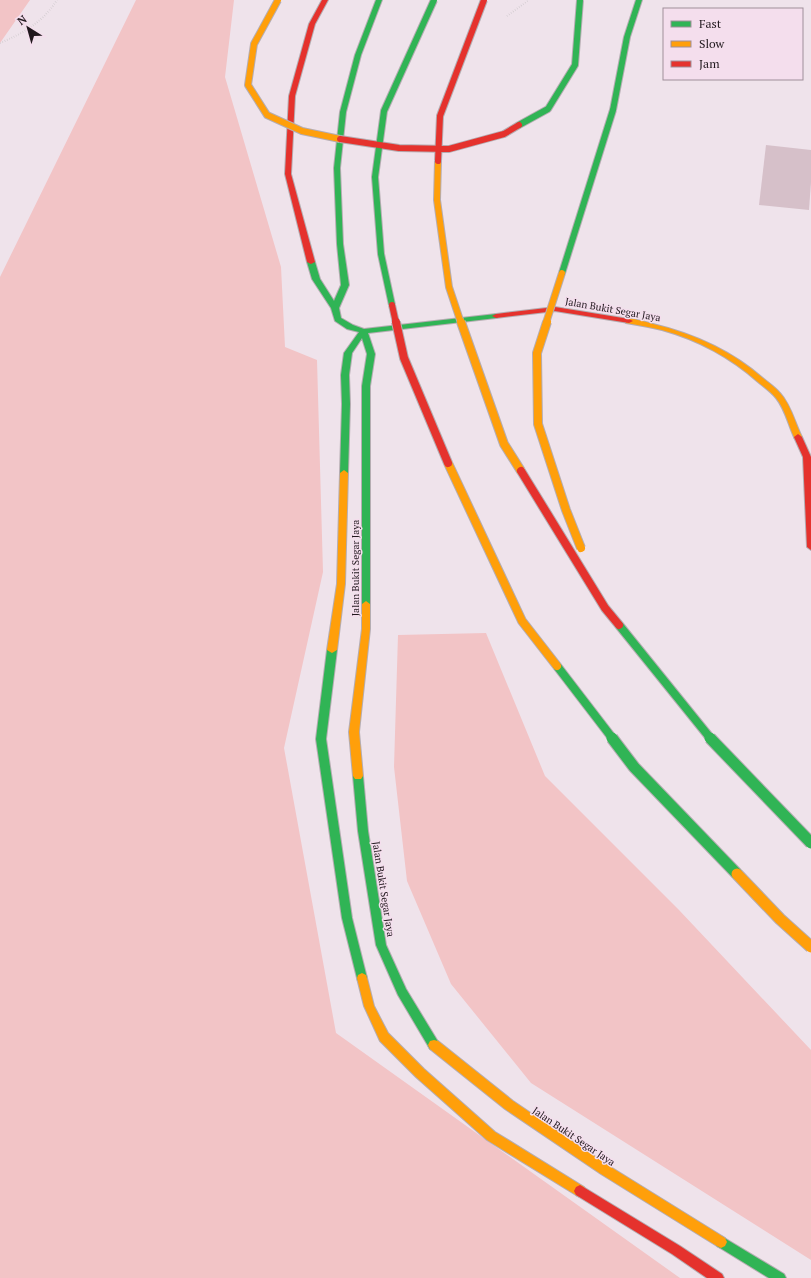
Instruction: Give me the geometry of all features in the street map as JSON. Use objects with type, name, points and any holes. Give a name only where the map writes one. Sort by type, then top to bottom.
[{"type":"main road","points":[[278,0],[254,44],[248,86],[267,115],[302,131],[348,141],[399,148],[449,149],[504,134],[548,109],[575,65],[580,0]]},
{"type":"main road","points":[[325,0],[312,24],[292,96],[288,174],[316,279],[335,308],[338,319],[350,327],[364,332]]},
{"type":"main road","points":[[335,308],[345,285],[340,244],[337,168],[343,112],[358,55],[379,0]]},
{"type":"main road","points":[[434,0],[384,110],[375,177],[381,254],[404,358],[456,483],[522,621],[634,767],[780,919],[811,947]]},
{"type":"main road","points":[[484,0],[440,116],[437,200],[449,287],[504,444],[605,608],[708,736],[811,844]]},
{"type":"main road","points":[[605,608],[566,510],[538,424],[538,353],[613,110],[627,37],[639,0]]},
{"type":"main road","name":"Jalan Bukit Segar Jaya","points":[[718,1278],[676,1250],[491,1136],[420,1073],[384,1037],[369,1006],[347,918],[321,738],[341,584],[345,375],[348,354],[364,332],[555,310],[647,324],[682,334],[716,348],[752,371],[780,398],[806,457],[811,547]]},
{"type":"main road","name":"Jalan Bukit Segar Jaya","points":[[364,332],[371,354],[366,386],[366,629],[354,732],[364,831],[381,945],[402,992],[435,1046],[509,1106],[606,1170],[780,1278]]},
{"type":"path","points":[[0,43],[28,31],[50,12],[57,0]]},
{"type":"shaded area","points":[[0,0],[30,0],[0,43]]},
{"type":"shaded area","points":[[136,0],[234,0],[225,77],[281,267],[285,347],[317,360],[323,572],[284,748],[336,1033],[680,1278],[0,1278],[0,277]]},
{"type":"shaded area","points":[[486,633],[545,776],[679,910],[811,1050],[811,1260],[531,1083],[451,984],[407,881],[394,767],[398,635]]},
{"type":"building","points":[[766,145],[811,150],[809,210],[759,205]]},
{"type":"traffic: fast","points":[[335,308],[345,285],[340,244],[337,168],[343,112],[358,55],[379,0]]},
{"type":"traffic: fast","points":[[392,305],[381,254],[375,177],[384,111],[434,0]]},
{"type":"traffic: fast","points":[[519,125],[548,109],[575,65],[580,0]]},
{"type":"traffic: fast","points":[[613,110],[627,37],[639,0]]},
{"type":"traffic: fast","points":[[562,273],[613,110]]},
{"type":"traffic: fast","points":[[311,262],[316,279],[335,308],[338,319],[350,327],[364,331]]},
{"type":"traffic: fast","points":[[344,473],[346,404],[345,375],[348,353],[364,331],[496,316]]},
{"type":"traffic: fast","points":[[364,331],[371,354],[366,386],[366,604]]},
{"type":"traffic: fast","points":[[619,625],[708,736],[811,843]]},
{"type":"traffic: fast","points":[[332,650],[321,739],[347,918],[362,978]]},
{"type":"traffic: fast","points":[[557,666],[634,767],[737,874]]},
{"type":"traffic: fast","points":[[358,776],[363,831],[381,945],[402,992],[434,1045]]},
{"type":"traffic: fast","points":[[721,1242],[780,1278]]},
{"type":"traffic: slow","points":[[278,0],[254,44],[248,85],[267,115],[302,131],[340,139]]},
{"type":"traffic: slow","points":[[438,161],[437,200],[449,287],[504,444],[521,471]]},
{"type":"traffic: slow","points":[[562,273],[537,353],[538,424],[566,510],[581,548]]},
{"type":"traffic: slow","points":[[629,321],[666,329],[684,335],[718,350],[735,360],[750,371],[783,402],[798,437]]},
{"type":"traffic: slow","points":[[448,463],[522,621],[557,666]]},
{"type":"traffic: slow","points":[[332,650],[341,584],[344,473]]},
{"type":"traffic: slow","points":[[358,776],[354,732],[366,629],[366,604]]},
{"type":"traffic: slow","points":[[737,874],[780,919],[811,947]]},
{"type":"traffic: slow","points":[[362,978],[369,1006],[384,1037],[420,1073],[491,1136],[580,1191]]},
{"type":"traffic: slow","points":[[434,1045],[509,1105],[605,1170],[721,1242]]},
{"type":"traffic: jam","points":[[311,262],[288,174],[292,96],[312,24],[325,0]]},
{"type":"traffic: jam","points":[[438,161],[440,116],[484,0]]},
{"type":"traffic: jam","points":[[340,139],[399,148],[449,149],[504,134],[519,125]]},
{"type":"traffic: jam","points":[[392,305],[404,358],[448,463]]},
{"type":"traffic: jam","points":[[496,316],[555,309],[629,321]]},
{"type":"traffic: jam","points":[[798,437],[807,457],[811,547]]},
{"type":"traffic: jam","points":[[521,471],[605,608],[619,625]]},
{"type":"traffic: jam","points":[[580,1191],[676,1250],[718,1278]]}]
